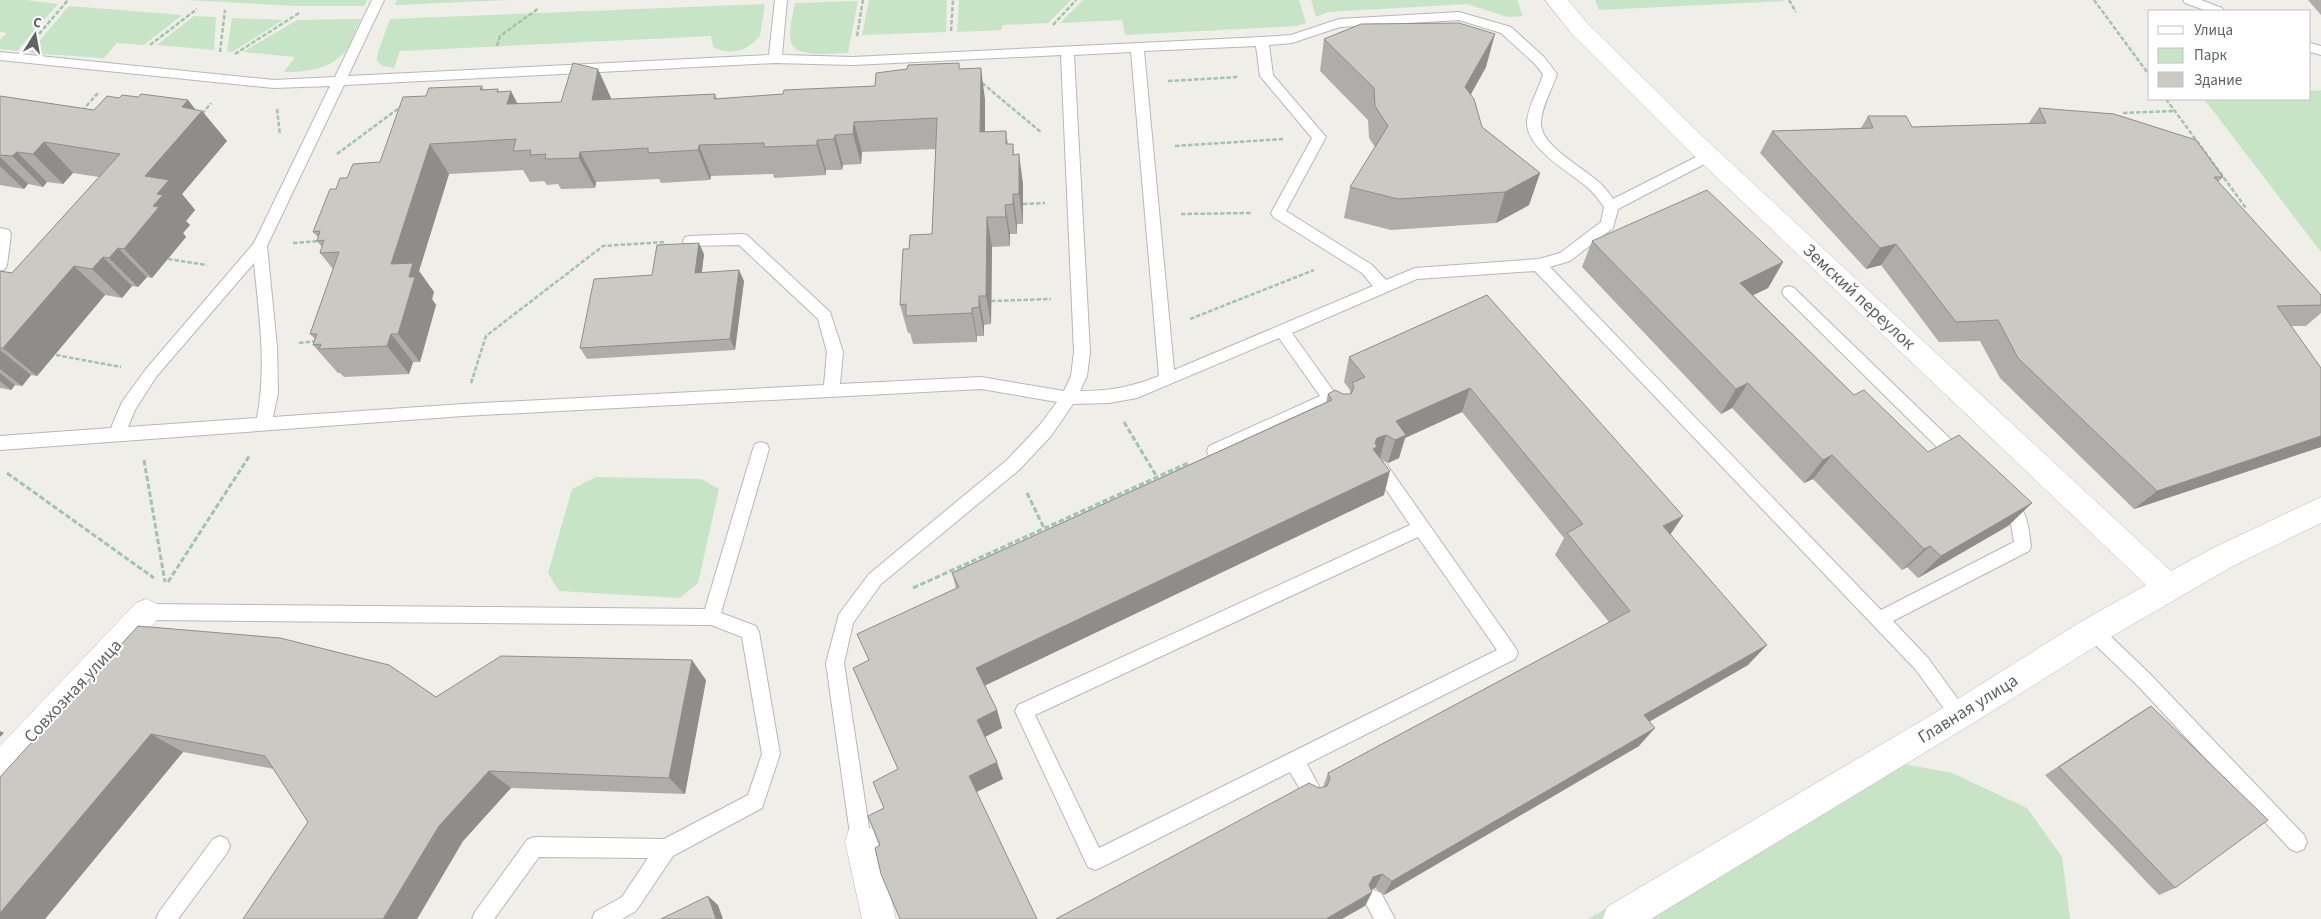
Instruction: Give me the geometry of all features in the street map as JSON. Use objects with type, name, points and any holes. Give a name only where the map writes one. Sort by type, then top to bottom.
[{"type":"street","name":"Земский переулок","points":[[1556,0],[1580,29],[1709,156],[2168,587]]},
{"type":"street","name":"Главная улица","points":[[1620,919],[1959,715],[2092,630],[2223,557],[2321,508]]},
{"type":"street","name":"Совхозная улица","points":[[0,769],[146,612]]},
{"type":"street","points":[[861,841],[880,919]]},
{"type":"lane","points":[[117,434],[128,407],[151,373],[260,246],[378,0]]},
{"type":"lane","points":[[775,58],[781,0]]},
{"type":"lane","points":[[2189,0],[2215,10]]},
{"type":"lane","points":[[0,56],[274,84],[775,58],[852,61],[1262,41],[1292,39],[1338,23],[1459,16],[1506,30],[1539,60],[1550,74],[1547,88],[1536,112],[1534,128],[1544,145],[1597,188],[1612,206]]},
{"type":"lane","points":[[1262,41],[1267,76],[1319,137],[1278,213],[1367,269],[1382,286]]},
{"type":"lane","points":[[1137,47],[1167,378]]},
{"type":"lane","points":[[861,841],[835,663],[845,620],[875,579],[1013,465],[1045,431],[1069,398],[1079,376],[1082,352],[1066,50]]},
{"type":"lane","points":[[1612,206],[1709,156]]},
{"type":"lane","points":[[0,443],[463,410],[981,384],[1069,398],[1109,397],[1137,392],[1382,286],[1415,274],[1539,265],[1565,257],[1608,224],[1612,206]]},
{"type":"lane","points":[[0,233],[4,234],[0,265]]},
{"type":"lane","points":[[690,241],[742,239],[825,316],[835,352],[831,391]]},
{"type":"lane","points":[[260,246],[269,347],[270,393],[264,424]]},
{"type":"lane","points":[[1539,265],[1922,664],[1959,715]]},
{"type":"lane","points":[[1789,292],[1975,473]]},
{"type":"lane","points":[[1215,451],[1335,405],[1282,330]]},
{"type":"lane","points":[[711,617],[760,449]]},
{"type":"lane","points":[[1379,467],[1510,653],[1095,860],[1024,711],[1421,528]]},
{"type":"lane","points":[[1878,620],[2023,546],[2018,515],[1990,487]]},
{"type":"lane","points":[[146,612],[711,617],[750,632],[772,754],[755,801],[666,849],[629,904],[602,919]]},
{"type":"lane","points":[[2092,630],[2144,680],[2296,842]]},
{"type":"lane","points":[[1294,760],[1314,794]]},
{"type":"lane","points":[[166,919],[220,846]]},
{"type":"lane","points":[[482,919],[534,847],[666,849]]},
{"type":"lane","points":[[1374,900],[1385,919]]},
{"type":"path","points":[[18,58],[68,0]]},
{"type":"path","points":[[852,61],[863,0]]},
{"type":"path","points":[[1789,0],[1796,12]]},
{"type":"path","points":[[2094,0],[2148,73]]},
{"type":"path","points":[[489,73],[500,36],[539,8]]},
{"type":"path","points":[[76,117],[120,68],[197,9]]},
{"type":"path","points":[[213,78],[219,63],[225,10]]},
{"type":"path","points":[[219,63],[299,13]]},
{"type":"path","points":[[950,57],[1072,159]]},
{"type":"path","points":[[1140,82],[1267,76]]},
{"type":"path","points":[[2167,100],[2246,208]]},
{"type":"path","points":[[2123,113],[2175,111]]},
{"type":"path","points":[[1146,148],[1319,137]]},
{"type":"path","points":[[1152,215],[1278,213]]},
{"type":"path","points":[[260,246],[326,241]]},
{"type":"path","points":[[463,410],[486,336],[603,246],[690,241]]},
{"type":"path","points":[[1162,330],[1347,256]]},
{"type":"path","points":[[168,259],[238,270]]},
{"type":"path","points":[[991,301],[1079,298]]},
{"type":"path","points":[[269,347],[324,340]]},
{"type":"path","points":[[56,355],[151,373]]},
{"type":"path","points":[[1109,397],[1157,477]]},
{"type":"path","points":[[165,586],[255,448],[264,424]]},
{"type":"path","points":[[139,432],[165,586]]},
{"type":"path","points":[[908,591],[1215,451]]},
{"type":"path","points":[[1013,465],[1044,528]]},
{"type":"path","points":[[0,468],[165,586]]},
{"type":"green space","points":[[0,0],[26,0],[58,4],[17,51],[0,49],[0,40],[7,33],[0,32]]},
{"type":"green space","points":[[185,0],[367,0],[364,6],[295,6]]},
{"type":"green space","points":[[397,0],[511,0],[395,5]]},
{"type":"green space","points":[[869,0],[947,0],[946,32],[862,35]]},
{"type":"green space","points":[[959,0],[1071,0],[1048,23],[1003,25],[1001,30],[957,32]]},
{"type":"green space","points":[[1083,0],[1299,0],[1306,23],[1297,26],[1125,35],[1122,20],[1060,23]]},
{"type":"green space","points":[[1311,0],[1517,0],[1523,16],[1508,17],[1467,4],[1328,12],[1316,17]]},
{"type":"green space","points":[[1595,0],[1783,0],[1784,1],[1599,10]]},
{"type":"green space","points":[[858,1],[848,53],[807,53],[794,47],[791,42],[790,33],[795,3]]},
{"type":"green space","points":[[765,4],[760,36],[750,45],[732,51],[713,47],[711,36],[400,51],[394,68],[383,66],[377,61],[378,52],[390,19]]},
{"type":"green space","points":[[69,6],[182,15],[144,45],[117,43],[104,58],[29,53]]},
{"type":"green space","points":[[194,16],[216,17],[214,50],[157,45]]},
{"type":"green space","points":[[232,18],[283,20],[232,52],[227,51]]},
{"type":"green space","points":[[361,19],[346,51],[330,64],[323,67],[284,72],[295,57],[243,52],[297,20]]},
{"type":"green space","points":[[2321,90],[2321,252],[2205,100],[2311,100],[2311,91]]},
{"type":"green space","points":[[596,477],[701,479],[719,489],[698,583],[680,598],[559,591],[548,573],[572,489]]},
{"type":"green space","points":[[1904,764],[1952,773],[2027,808],[2062,857],[2070,919],[1588,919],[1610,906]]},
{"type":"building","points":[[1459,23],[1495,34],[1465,87],[1474,99],[1482,127],[1540,173],[1505,192],[1398,199],[1350,187],[1388,126],[1375,106],[1374,88],[1324,39],[1361,24]]},
{"type":"building","points":[[573,63],[598,69],[592,100],[715,94],[714,99],[783,94],[784,90],[875,86],[876,73],[907,69],[908,65],[959,63],[959,69],[981,68],[980,132],[1006,131],[1006,144],[1013,144],[1013,155],[1019,154],[1019,194],[1013,194],[1013,204],[1005,205],[1006,217],[987,217],[986,296],[979,296],[979,307],[972,308],[972,313],[906,316],[906,304],[900,305],[903,249],[909,249],[910,235],[932,234],[937,118],[854,122],[853,134],[835,135],[834,139],[817,140],[817,145],[764,147],[764,143],[699,145],[698,150],[648,153],[648,148],[580,152],[579,158],[545,159],[546,154],[530,155],[531,150],[513,151],[516,139],[430,144],[391,264],[413,263],[409,277],[415,277],[398,334],[391,334],[387,346],[319,349],[321,344],[313,345],[317,334],[310,334],[339,252],[320,253],[324,240],[317,241],[320,231],[313,232],[330,189],[336,189],[340,178],[347,178],[353,164],[380,162],[403,97],[426,96],[429,88],[482,86],[480,90],[498,89],[497,92],[511,91],[507,104],[561,102]]},
{"type":"building","points":[[141,94],[188,100],[182,107],[202,111],[145,176],[169,180],[157,194],[163,195],[153,206],[159,207],[124,249],[118,248],[109,258],[103,257],[92,269],[74,266],[3,348],[0,348],[0,271],[12,273],[120,154],[44,142],[33,154],[17,152],[12,156],[0,155],[0,96],[94,110],[107,96],[119,98],[122,95],[138,97]]},
{"type":"building","points":[[2039,108],[2114,114],[2196,140],[2223,177],[2214,177],[2321,295],[2321,305],[2277,306],[2321,368],[2321,436],[2157,491],[2018,358],[1998,320],[1956,322],[1896,244],[1880,248],[1772,131],[1873,128],[1868,116],[1906,116],[1912,127],[2046,123]]},
{"type":"building","points":[[1707,190],[1783,262],[1740,283],[1854,395],[1864,390],[1928,452],[1959,435],[2032,503],[1941,556],[1930,546],[1924,549],[1832,455],[1823,460],[1748,383],[1736,389],[1592,241]]},
{"type":"building","points":[[699,243],[695,273],[739,270],[730,339],[580,348],[594,279],[652,275],[657,245]]},
{"type":"building","points":[[1487,295],[1683,516],[1663,526],[1767,645],[1644,715],[1655,728],[1392,881],[1382,874],[1373,877],[1369,885],[1372,892],[1326,919],[1056,919],[1309,783],[1319,788],[1327,786],[1330,778],[1328,773],[1630,611],[1567,533],[1583,524],[1470,388],[1396,421],[1406,435],[1395,440],[1386,435],[1377,438],[1375,443],[1377,447],[1373,449],[1390,471],[976,668],[997,710],[977,720],[997,762],[969,776],[1037,919],[900,919],[881,874],[875,848],[880,845],[868,816],[884,808],[873,782],[898,769],[853,668],[869,660],[857,634],[959,587],[952,573],[1332,400],[1328,394],[1335,390],[1343,394],[1351,394],[1354,387],[1352,383],[1365,377],[1349,357]]},
{"type":"building","points":[[138,626],[280,638],[389,665],[436,697],[501,656],[692,660],[669,778],[489,771],[439,826],[383,919],[243,919],[308,822],[265,756],[151,734],[0,913],[0,777]]},
{"type":"building","points":[[2151,706],[2268,820],[2175,888],[2059,767]]},
{"type":"building","points":[[708,896],[716,919],[661,919]]}]
